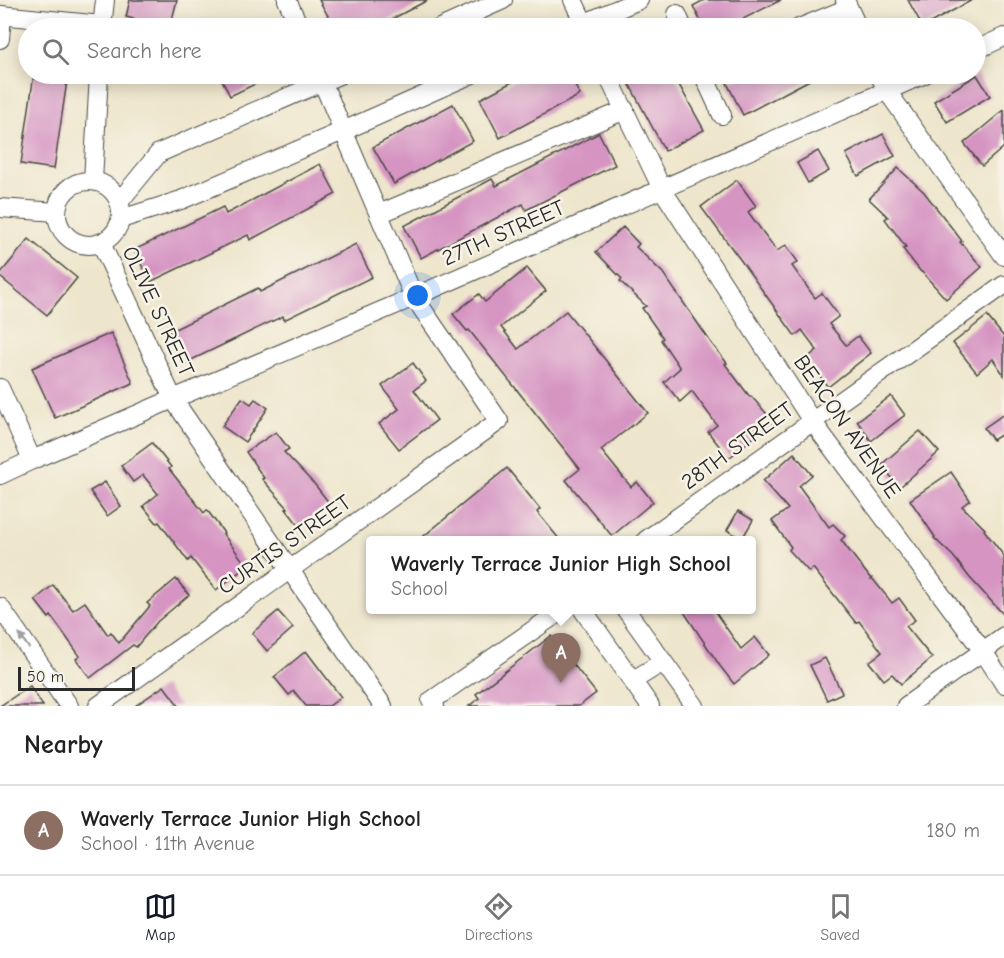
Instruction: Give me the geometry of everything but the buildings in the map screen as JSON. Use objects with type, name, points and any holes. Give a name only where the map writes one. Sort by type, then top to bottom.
[{"type":"street","points":[[103,18],[105,0]]},
{"type":"street","points":[[287,0],[295,18]]},
{"type":"street","points":[[462,18],[503,0]]},
{"type":"street","points":[[573,0],[578,18]]},
{"type":"street","points":[[600,18],[639,0]]},
{"type":"street","points":[[819,18],[846,4],[853,18]]},
{"type":"street","points":[[0,39],[1,15],[26,18]]},
{"type":"street","points":[[986,45],[1004,37]]},
{"type":"street","points":[[93,181],[98,84]]},
{"type":"street","name":"OLIVE STREET","points":[[57,212],[58,223],[70,240],[90,246],[101,243],[110,238],[117,229],[120,210],[159,153],[308,84]]},
{"type":"street","points":[[323,84],[414,297]]},
{"type":"street","points":[[0,208],[57,212],[64,193],[72,186],[93,181],[101,183],[115,194],[120,210],[181,200],[449,84]]},
{"type":"street","name":"BEACON AVENUE","points":[[613,84],[662,189],[812,421],[983,651],[1004,684]]},
{"type":"street","points":[[708,84],[722,115]]},
{"type":"street","points":[[884,84],[1004,256]]},
{"type":"street","name":"27TH STREET","points":[[0,475],[903,84]]},
{"type":"street","points":[[379,214],[625,110]]},
{"type":"street","name":"OLIVE STREET","points":[[101,243],[173,399],[383,706]]},
{"type":"street","name":"28TH STREET","points":[[652,536],[1004,285]]},
{"type":"street","name":"CURTIS STREET","points":[[98,706],[499,421],[414,297]]},
{"type":"street","points":[[0,388],[32,460]]},
{"type":"street","points":[[0,607],[69,706]]},
{"type":"street","points":[[435,706],[431,701],[555,614]]},
{"type":"street","points":[[586,614],[650,706]]},
{"type":"street","points":[[629,614],[695,706]]},
{"type":"street","points":[[906,706],[1004,636]]},
{"type":"street","points":[[632,681],[663,662]]},
{"type":"place","name":"Waverly Terrace Junior High School","points":[[561,683]]}]
